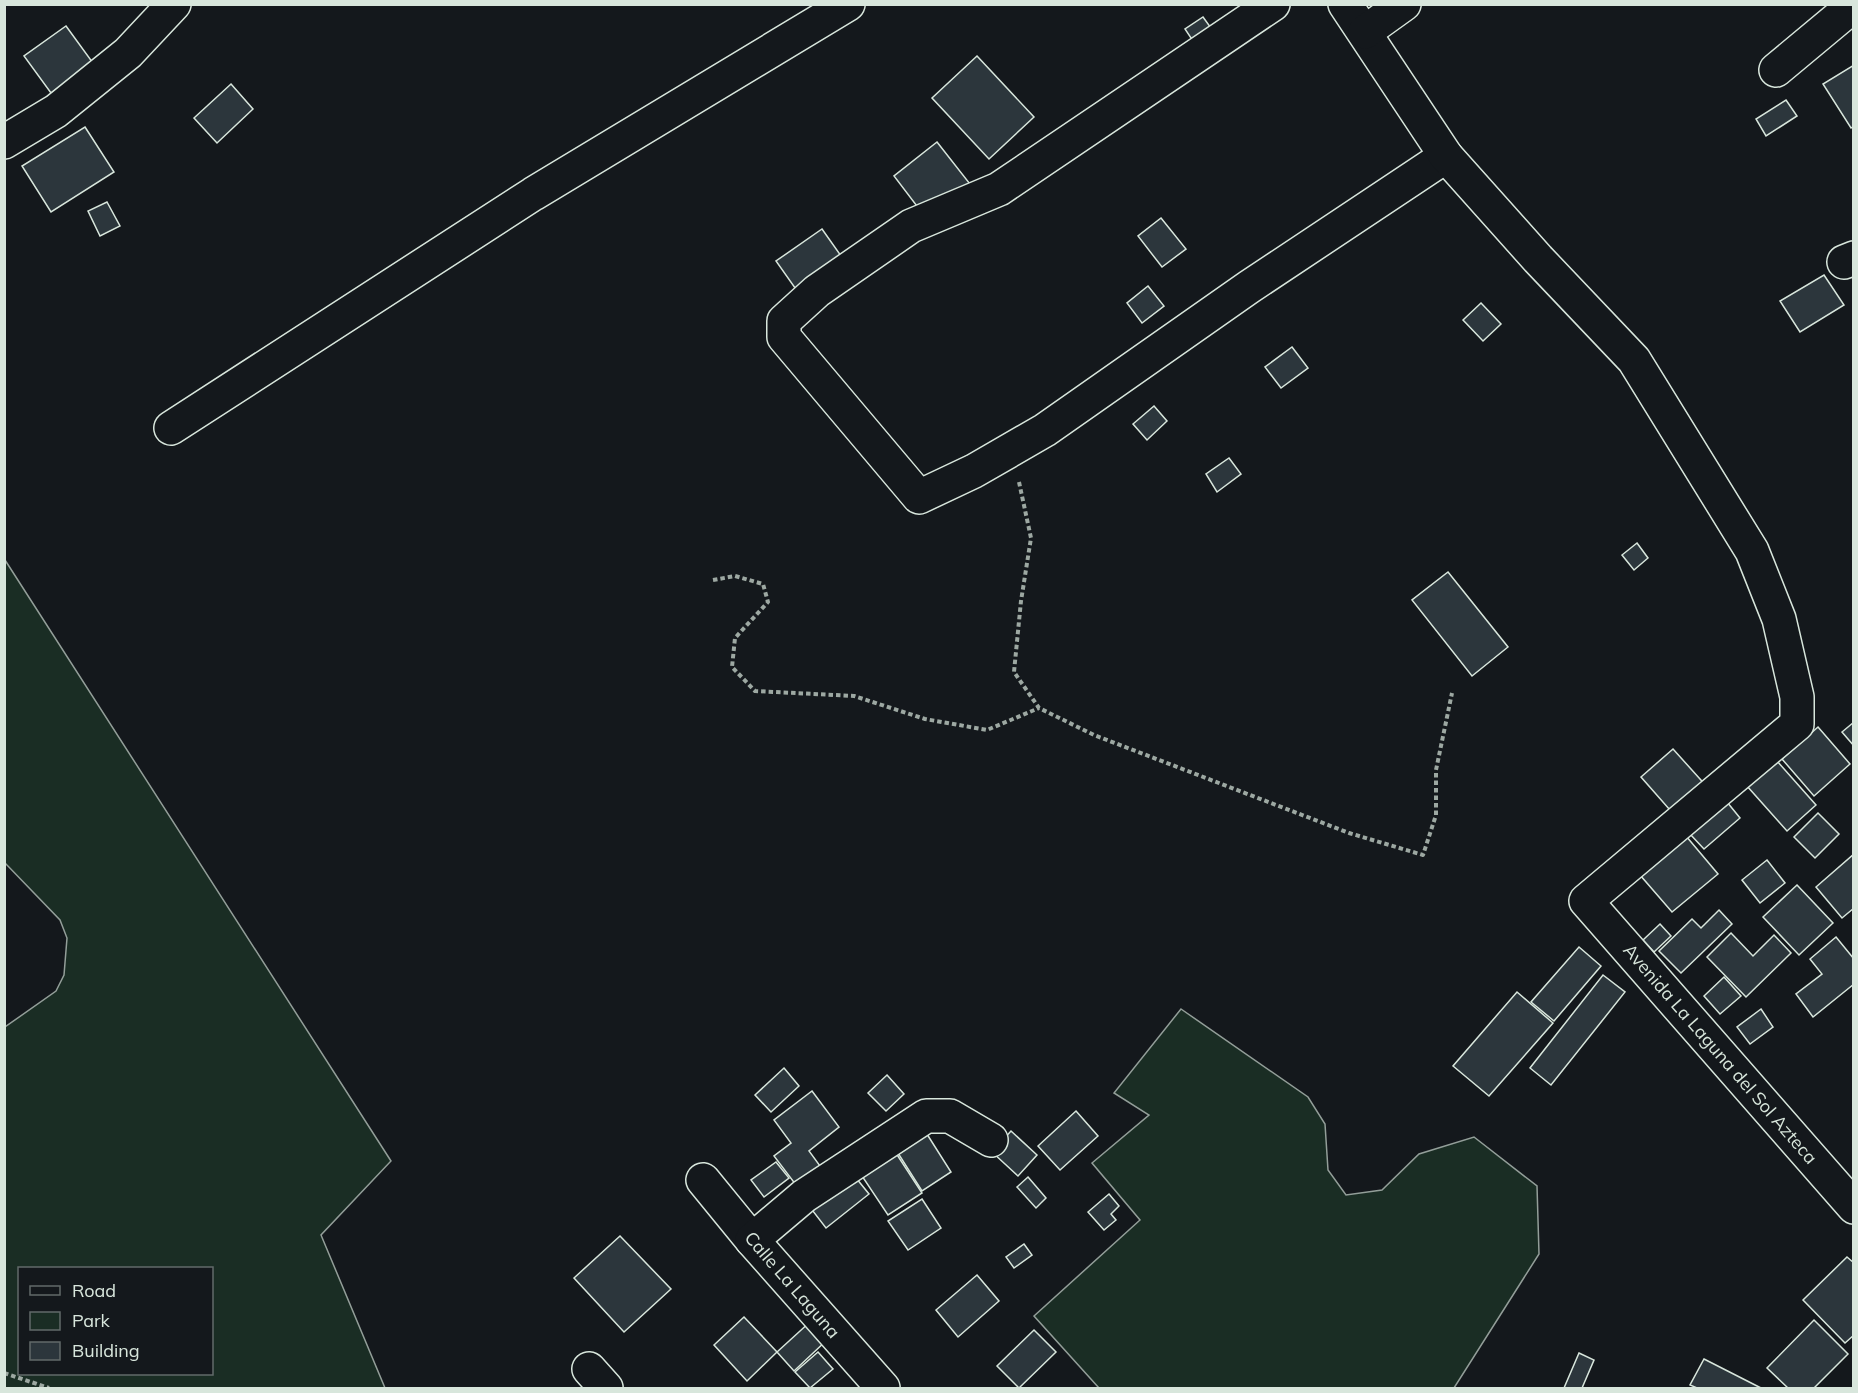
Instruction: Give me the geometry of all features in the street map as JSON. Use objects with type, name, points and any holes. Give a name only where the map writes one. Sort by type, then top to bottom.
[{"type":"street","points":[[4,142],[56,111],[128,54],[174,4]]},
{"type":"street","points":[[171,428],[533,194],[848,4]]},
{"type":"street","points":[[1274,4],[999,189],[911,226],[817,291],[784,321],[784,337],[919,497],[974,471],[1045,430],[1249,287],[1446,156],[1345,4]]},
{"type":"street","points":[[1365,32],[1404,4]]},
{"type":"street","points":[[1776,70],[1854,5]]},
{"type":"street","name":"Avenida La Laguna del Sol Azteca","points":[[1446,156],[1538,259],[1634,360],[1752,551],[1779,619],[1797,697],[1797,724],[1586,901],[1854,1207]]},
{"type":"street","points":[[752,1240],[804,1196],[926,1116],[950,1116],[990,1140]]},
{"type":"street","name":"Calle La Laguna","points":[[703,1180],[752,1240],[883,1389]]},
{"type":"path","points":[[1012,449],[1031,538],[1021,601],[1014,672],[1039,708],[1094,735],[1348,833],[1423,855],[1436,815],[1436,770],[1452,693]]},
{"type":"path","points":[[713,580],[735,576],[763,584],[768,602],[735,638],[732,666],[755,691],[854,696],[925,719],[987,730],[1039,708]]},
{"type":"path","points":[[4,1373],[49,1389]]},
{"type":"green space","points":[[5,560],[391,1161],[321,1235],[385,1388],[5,1388],[5,1027],[56,991],[64,975],[67,938],[60,920],[5,863]]},
{"type":"green space","points":[[1181,1009],[1308,1097],[1325,1124],[1328,1170],[1346,1195],[1382,1190],[1419,1154],[1474,1137],[1537,1186],[1539,1254],[1454,1388],[1099,1388],[1034,1316],[1140,1220],[1092,1163],[1149,1115],[1114,1093]]},
{"type":"building","points":[[1203,17],[1211,28],[1193,41],[1185,29]]},
{"type":"building","points":[[66,26],[93,63],[51,93],[24,56]]},
{"type":"building","points":[[977,56],[1034,117],[989,159],[932,98]]},
{"type":"building","points":[[1854,65],[1854,126],[1851,128],[1823,84]]},
{"type":"building","points":[[231,84],[253,109],[217,143],[194,118]]},
{"type":"building","points":[[1786,100],[1797,116],[1766,136],[1756,119]]},
{"type":"building","points":[[85,127],[114,172],[51,212],[22,166]]},
{"type":"building","points":[[937,142],[970,184],[926,218],[894,176]]},
{"type":"building","points":[[107,202],[120,226],[100,236],[88,211]]},
{"type":"building","points":[[1161,218],[1186,249],[1162,267],[1138,236]]},
{"type":"building","points":[[822,229],[846,263],[800,295],[776,261]]},
{"type":"building","points":[[1824,275],[1844,305],[1800,332],[1780,301]]},
{"type":"building","points":[[1148,286],[1164,306],[1142,323],[1127,303]]},
{"type":"building","points":[[1481,303],[1501,324],[1483,341],[1463,320]]},
{"type":"building","points":[[1292,347],[1308,368],[1281,388],[1265,367]]},
{"type":"building","points":[[1154,406],[1167,421],[1147,440],[1133,424]]},
{"type":"building","points":[[1229,458],[1241,474],[1217,492],[1206,474]]},
{"type":"building","points":[[1637,543],[1648,558],[1634,570],[1622,555]]},
{"type":"building","points":[[1448,572],[1508,647],[1472,676],[1412,600]]},
{"type":"building","points":[[1854,722],[1854,746],[1842,732]]},
{"type":"building","points":[[1818,727],[1850,764],[1814,796],[1782,759]]},
{"type":"building","points":[[1673,749],[1709,789],[1677,818],[1641,777]]},
{"type":"building","points":[[1777,761],[1816,805],[1787,831],[1747,786]]},
{"type":"building","points":[[1727,802],[1740,818],[1704,849],[1690,834]]},
{"type":"building","points":[[1818,813],[1839,834],[1815,858],[1794,837]]},
{"type":"building","points":[[1686,836],[1718,874],[1672,912],[1640,875]]},
{"type":"building","points":[[1854,854],[1854,908],[1842,918],[1816,887]]},
{"type":"building","points":[[1767,860],[1785,883],[1760,903],[1742,880]]},
{"type":"building","points":[[1797,885],[1833,923],[1799,955],[1763,917]]},
{"type":"building","points":[[1719,910],[1732,924],[1681,973],[1659,951],[1692,919],[1701,928]]},
{"type":"building","points":[[1660,924],[1671,936],[1654,952],[1643,940]]},
{"type":"building","points":[[1731,933],[1753,956],[1774,935],[1791,953],[1746,997],[1707,957]]},
{"type":"building","points":[[1836,937],[1854,959],[1854,984],[1813,1017],[1796,994],[1822,974],[1810,959]]},
{"type":"building","points":[[1579,947],[1601,966],[1554,1021],[1531,1002]]},
{"type":"building","points":[[1603,975],[1625,992],[1551,1085],[1530,1068]]},
{"type":"building","points":[[1724,977],[1741,996],[1720,1014],[1704,996]]},
{"type":"building","points":[[1517,992],[1553,1023],[1489,1096],[1453,1066]]},
{"type":"building","points":[[1761,1009],[1773,1027],[1750,1044],[1737,1027]]},
{"type":"building","points":[[784,1068],[799,1086],[771,1112],[755,1095]]},
{"type":"building","points":[[887,1075],[904,1094],[886,1111],[868,1093]]},
{"type":"building","points":[[812,1091],[839,1127],[809,1151],[823,1170],[799,1189],[774,1156],[791,1143],[774,1120]]},
{"type":"building","points":[[1076,1111],[1098,1136],[1060,1170],[1038,1146]]},
{"type":"building","points":[[925,1131],[951,1172],[922,1191],[896,1150]]},
{"type":"building","points":[[1011,1131],[1037,1155],[1018,1176],[992,1152]]},
{"type":"building","points":[[892,1147],[922,1193],[888,1215],[858,1170]]},
{"type":"building","points":[[776,1162],[789,1178],[764,1197],[751,1180]]},
{"type":"building","points":[[852,1173],[869,1194],[826,1228],[809,1206]]},
{"type":"building","points":[[1028,1177],[1046,1198],[1036,1208],[1017,1187]]},
{"type":"building","points":[[1109,1194],[1119,1206],[1111,1214],[1116,1220],[1104,1230],[1088,1212]]},
{"type":"building","points":[[922,1199],[941,1228],[908,1250],[888,1221]]},
{"type":"building","points":[[620,1236],[671,1289],[624,1332],[574,1278]]},
{"type":"building","points":[[1024,1244],[1032,1255],[1014,1268],[1006,1257]]},
{"type":"building","points":[[1847,1257],[1854,1263],[1854,1335],[1845,1343],[1803,1300]]},
{"type":"building","points":[[977,1275],[999,1301],[958,1337],[936,1310]]},
{"type":"building","points":[[744,1317],[777,1352],[747,1381],[714,1345]]},
{"type":"building","points":[[1814,1320],[1848,1354],[1814,1388],[1788,1388],[1767,1368]]},
{"type":"building","points":[[811,1321],[828,1339],[794,1371],[777,1352]]},
{"type":"building","points":[[1034,1330],[1056,1352],[1019,1388],[997,1366]]},
{"type":"building","points":[[818,1352],[833,1369],[810,1388],[795,1372]]},
{"type":"building","points":[[1579,1353],[1594,1360],[1582,1388],[1564,1388]]},
{"type":"building","points":[[1704,1359],[1761,1388],[1697,1388],[1690,1385]]}]
